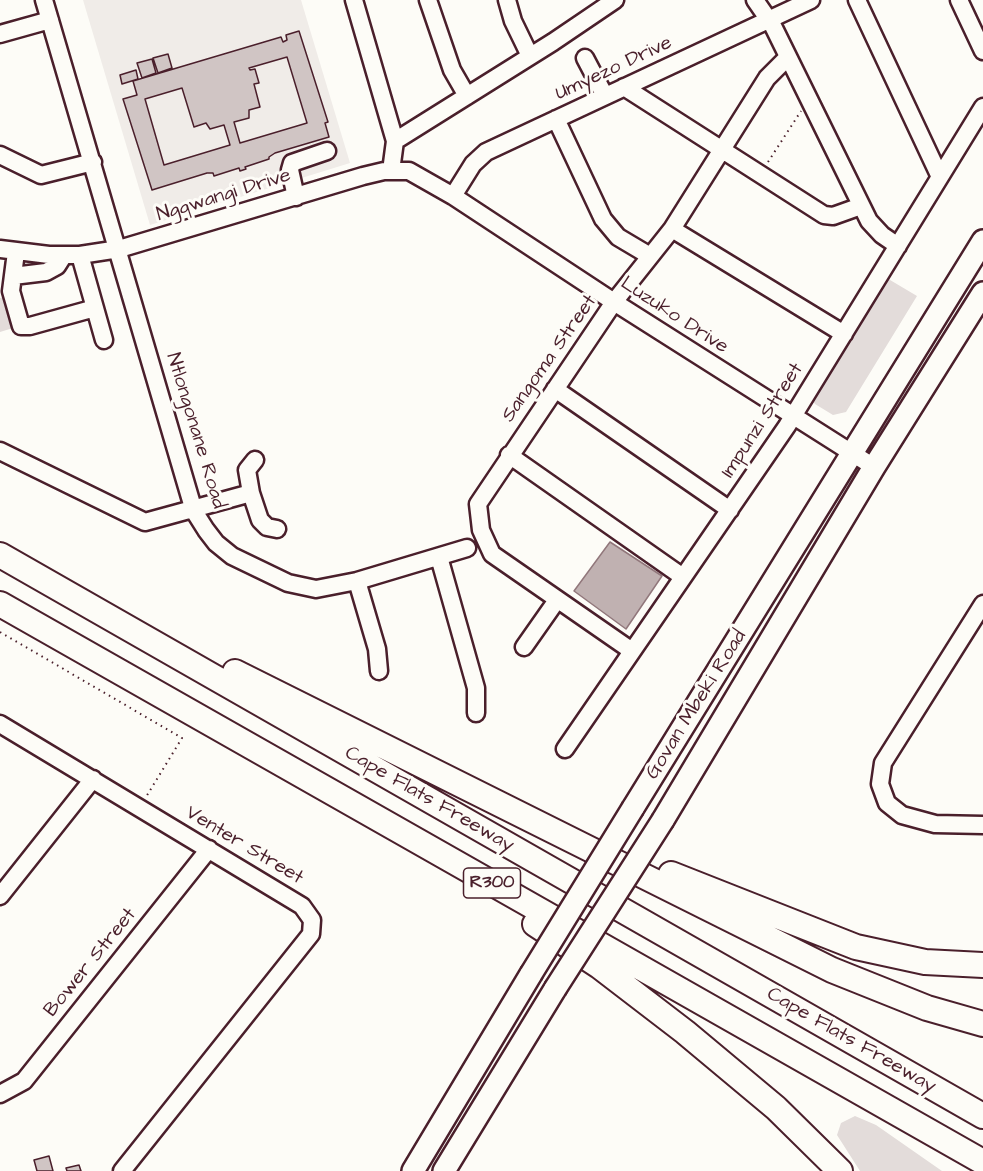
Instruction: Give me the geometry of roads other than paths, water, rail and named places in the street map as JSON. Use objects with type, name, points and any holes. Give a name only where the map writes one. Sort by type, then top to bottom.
[{"type":"highway","name":"Cape Flats Freeway","points":[[0,555],[983,1116]]},
{"type":"highway","points":[[64,592],[191,650],[869,987],[927,1008],[983,1024]]},
{"type":"highway","name":"Cape Flats Freeway","points":[[0,604],[983,1162]]},
{"type":"highway","points":[[259,752],[358,820],[517,913],[599,966],[685,1032],[776,1108],[840,1171]]},
{"type":"highway","points":[[572,841],[663,871],[856,947],[925,962],[983,965]]},
{"type":"main road","name":"Govan Mbeki Road","points":[[413,1171],[531,974],[983,241]]},
{"type":"main road","name":"Govan Mbeki Road","points":[[444,1171],[555,989],[663,820],[874,467],[983,292]]},
{"type":"street","name":"Ntlongonane Road","points":[[44,0],[194,510],[216,543],[232,556],[288,583],[316,589],[357,581],[467,548]]},
{"type":"street","points":[[354,0],[395,141],[391,171]]},
{"type":"street","points":[[429,0],[452,70],[467,96]]},
{"type":"street","points":[[507,0],[513,21],[530,56]]},
{"type":"street","points":[[395,141],[530,56],[591,6],[615,0]]},
{"type":"street","points":[[754,0],[769,20],[847,173],[861,206],[875,228],[898,246]]},
{"type":"street","name":"Umyezo Drive","points":[[453,196],[479,157],[811,0]]},
{"type":"street","points":[[857,0],[940,177]]},
{"type":"street","points":[[959,0],[983,51]]},
{"type":"street","points":[[0,34],[50,20]]},
{"type":"street","name":"Sangoma Street","points":[[632,651],[492,554],[486,544],[478,504],[614,302],[672,228],[767,78],[788,57]]},
{"type":"street","points":[[585,58],[605,96]]},
{"type":"street","points":[[624,87],[824,215],[833,216],[861,206]]},
{"type":"street","name":"Impunzi Street","points":[[565,749],[793,416],[983,107]]},
{"type":"street","points":[[556,119],[603,219],[618,237],[650,256]]},
{"type":"street","points":[[296,197],[290,170],[292,163],[327,151]]},
{"type":"street","points":[[0,155],[41,176],[93,162]]},
{"type":"street","name":"Ngqwangi Drive","points":[[8,251],[72,255],[119,249],[363,176],[391,171],[409,171],[453,196]]},
{"type":"street","name":"Luzuko Drive","points":[[453,196],[614,302],[874,467]]},
{"type":"street","points":[[672,228],[844,334]]},
{"type":"street","points":[[8,251],[13,276],[11,291],[19,323],[30,326],[95,308]]},
{"type":"street","points":[[13,276],[46,272],[72,255],[95,308],[104,340]]},
{"type":"street","points":[[555,389],[730,510]]},
{"type":"street","points":[[0,451],[145,522],[251,493]]},
{"type":"street","points":[[509,455],[683,577]]},
{"type":"street","points":[[255,460],[247,470],[251,493],[260,520],[267,527],[277,529]]},
{"type":"street","points":[[439,557],[476,687],[476,712]]},
{"type":"street","points":[[357,581],[377,649],[379,671]]},
{"type":"street","points":[[524,647],[557,600]]},
{"type":"street","points":[[983,604],[884,763],[880,777],[884,798],[891,808],[902,815],[935,824],[983,825]]},
{"type":"street","name":"Venter Street","points":[[0,724],[302,906],[312,920],[311,934],[122,1171]]},
{"type":"street","points":[[0,896],[93,779]]},
{"type":"street","name":"Bower Street","points":[[0,1094],[24,1081],[209,849]]}]
